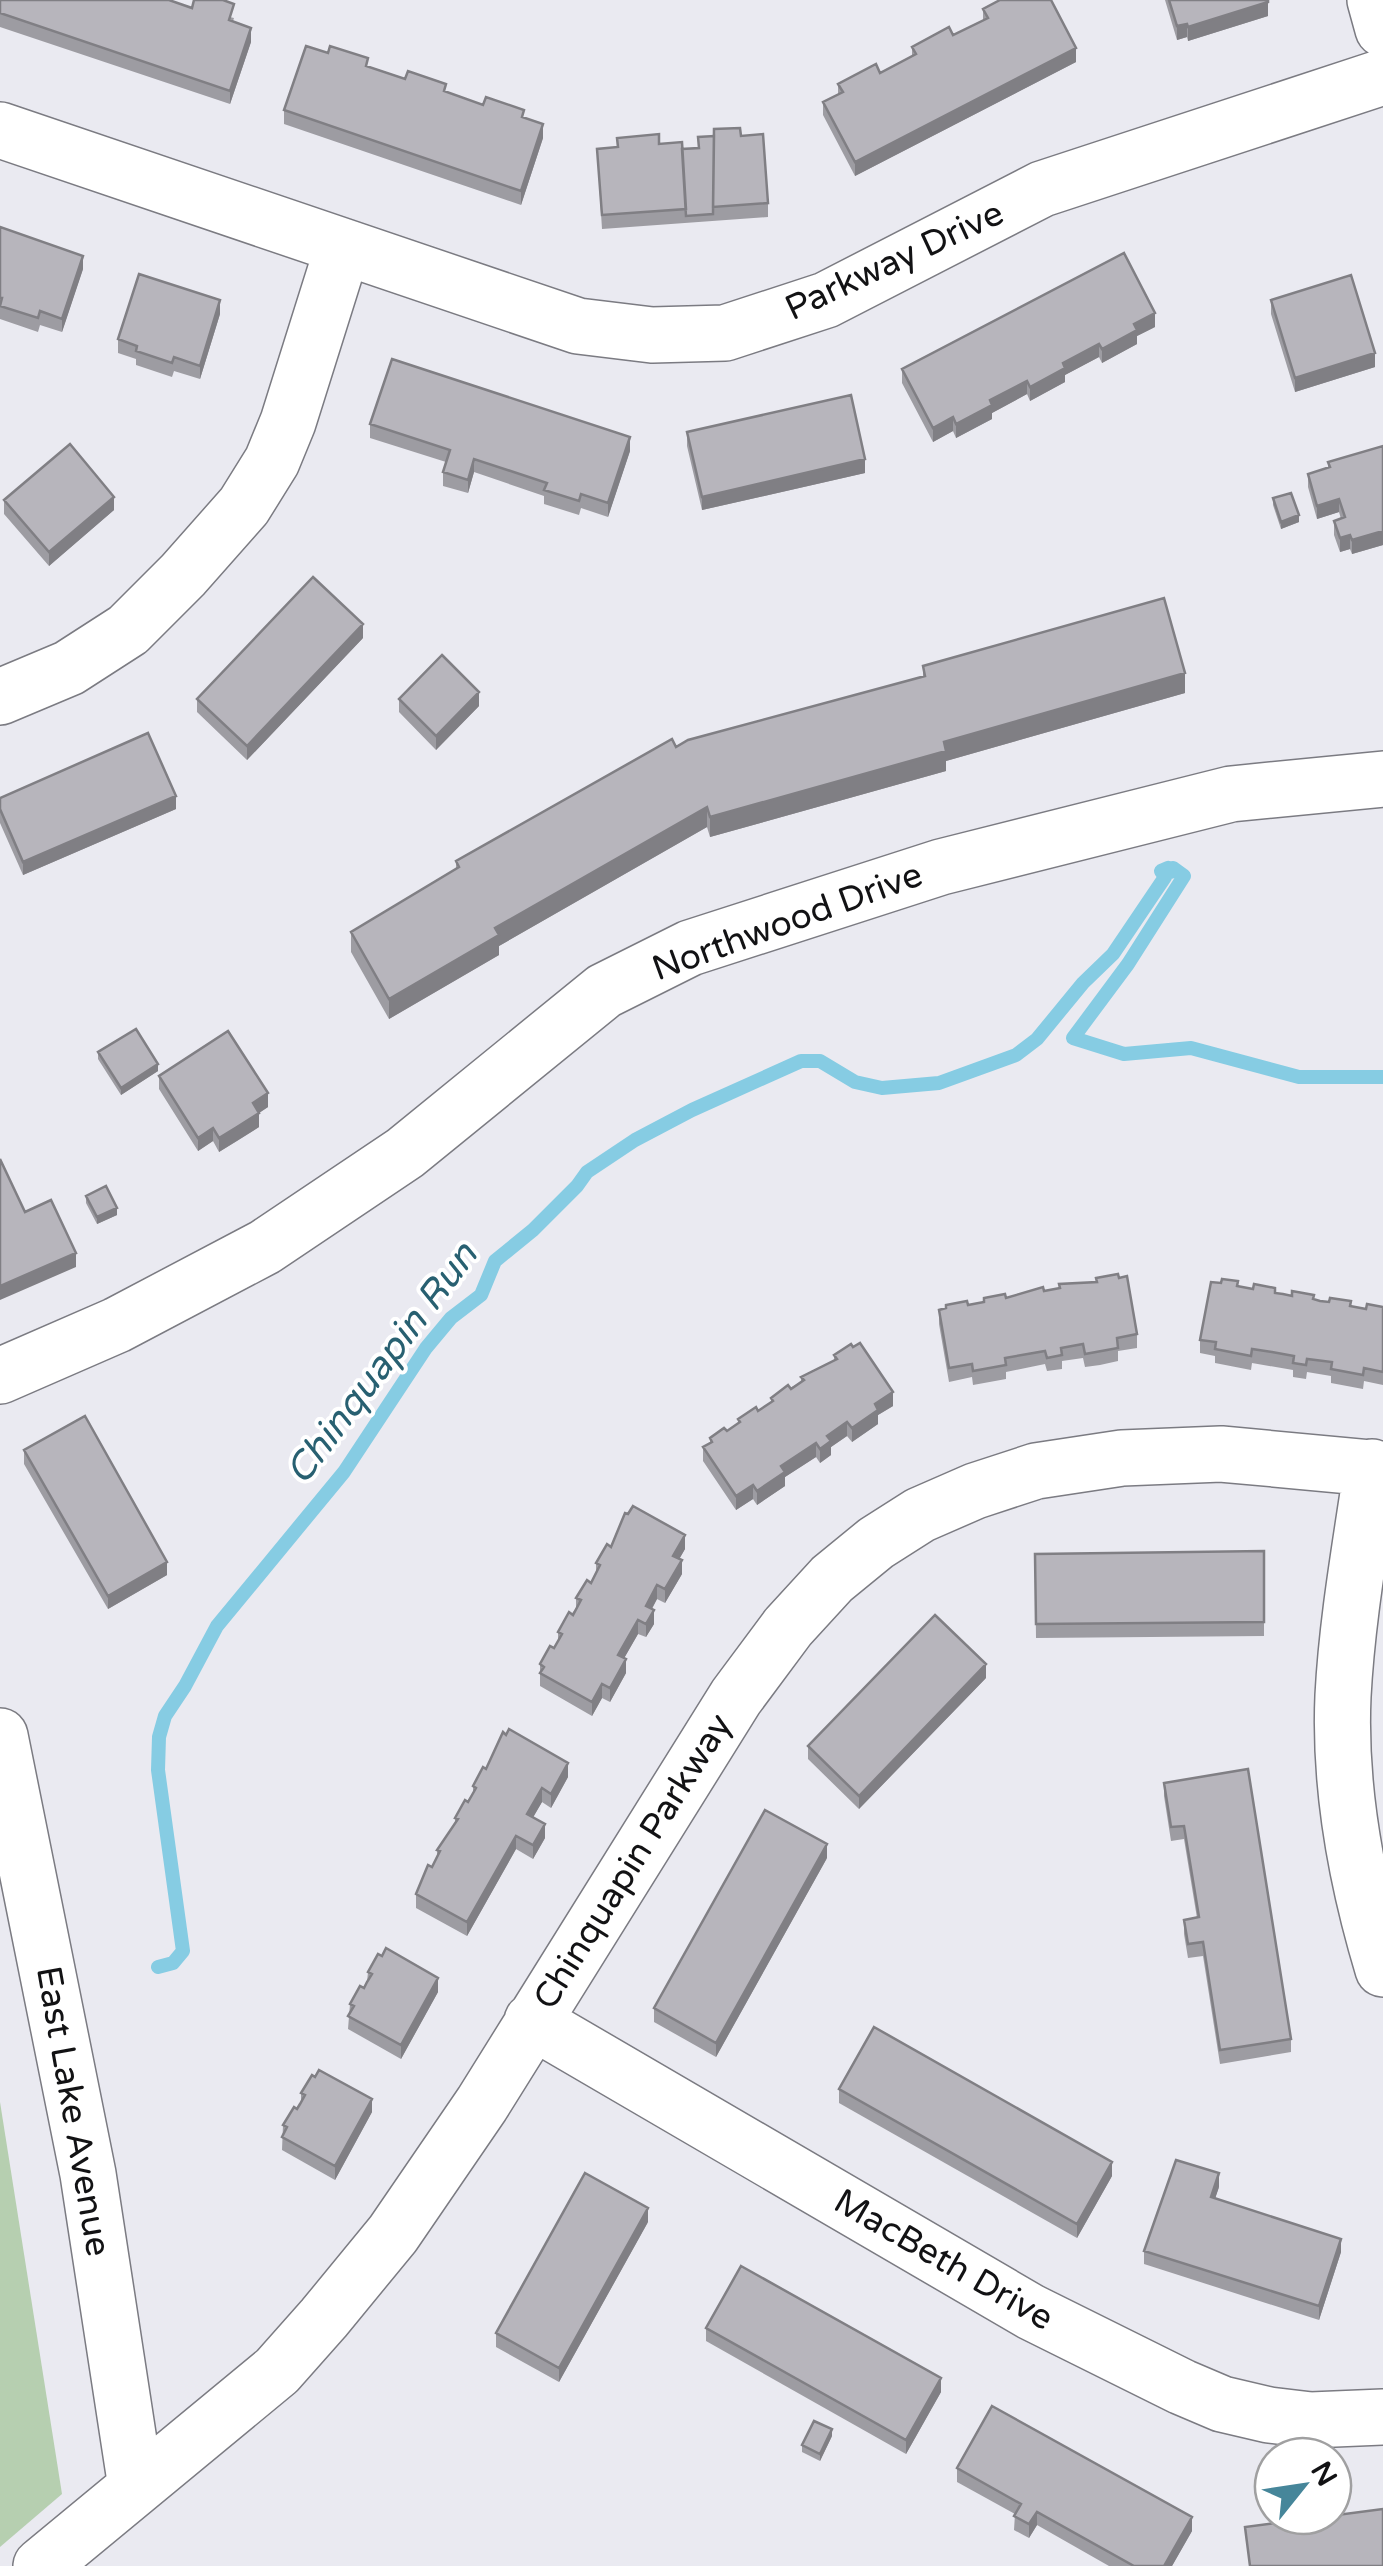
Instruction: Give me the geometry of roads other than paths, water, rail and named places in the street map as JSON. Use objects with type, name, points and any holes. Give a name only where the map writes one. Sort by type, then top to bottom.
[{"type":"street","points":[[1375,0],[1383,29]]},
{"type":"street","name":"Parkway Drive","points":[[0,130],[578,326],[652,334],[725,333],[826,300],[1042,189],[1383,77]]},
{"type":"street","points":[[0,697],[69,668],[128,630],[244,506],[272,460],[288,422],[343,248]]},
{"type":"street","name":"Northwood Drive","points":[[0,1376],[117,1325],[265,1247],[405,1152],[604,991],[690,948],[941,867],[1231,794],[1383,779]]},
{"type":"street","name":"Chinquapin Parkway","points":[[42,2566],[277,2371],[393,2234],[482,2104],[736,1697],[788,1627],[832,1579],[876,1543],[920,1515],[1036,1471],[1122,1458],[1221,1454],[1378,1468]]},
{"type":"street","points":[[1378,1468],[1348,1634],[1343,1700],[1353,1836],[1368,1922],[1383,1969]]},
{"type":"street","name":"East Lake Avenue","points":[[0,1736],[88,2174],[136,2487]]},
{"type":"street","name":"MacBeth Drive","points":[[532,2020],[1032,2312],[1182,2386],[1222,2404],[1269,2416],[1311,2420],[1383,2417]]},
{"type":"waterway","name":"Chinquapin Run","points":[[158,1967],[173,1963],[183,1951],[158,1770],[159,1737],[165,1716],[217,1626],[344,1472],[426,1348],[451,1318],[481,1295],[495,1261],[533,1230],[587,1172],[635,1140],[692,1110],[801,1061],[820,1061],[855,1082],[882,1088],[939,1083],[1016,1055],[1037,1039],[1083,983],[1113,954],[1165,877],[1161,871],[1168,868],[1184,876],[1128,964],[1073,1038],[1124,1054],[1191,1048],[1299,1077],[1383,1077]]}]
